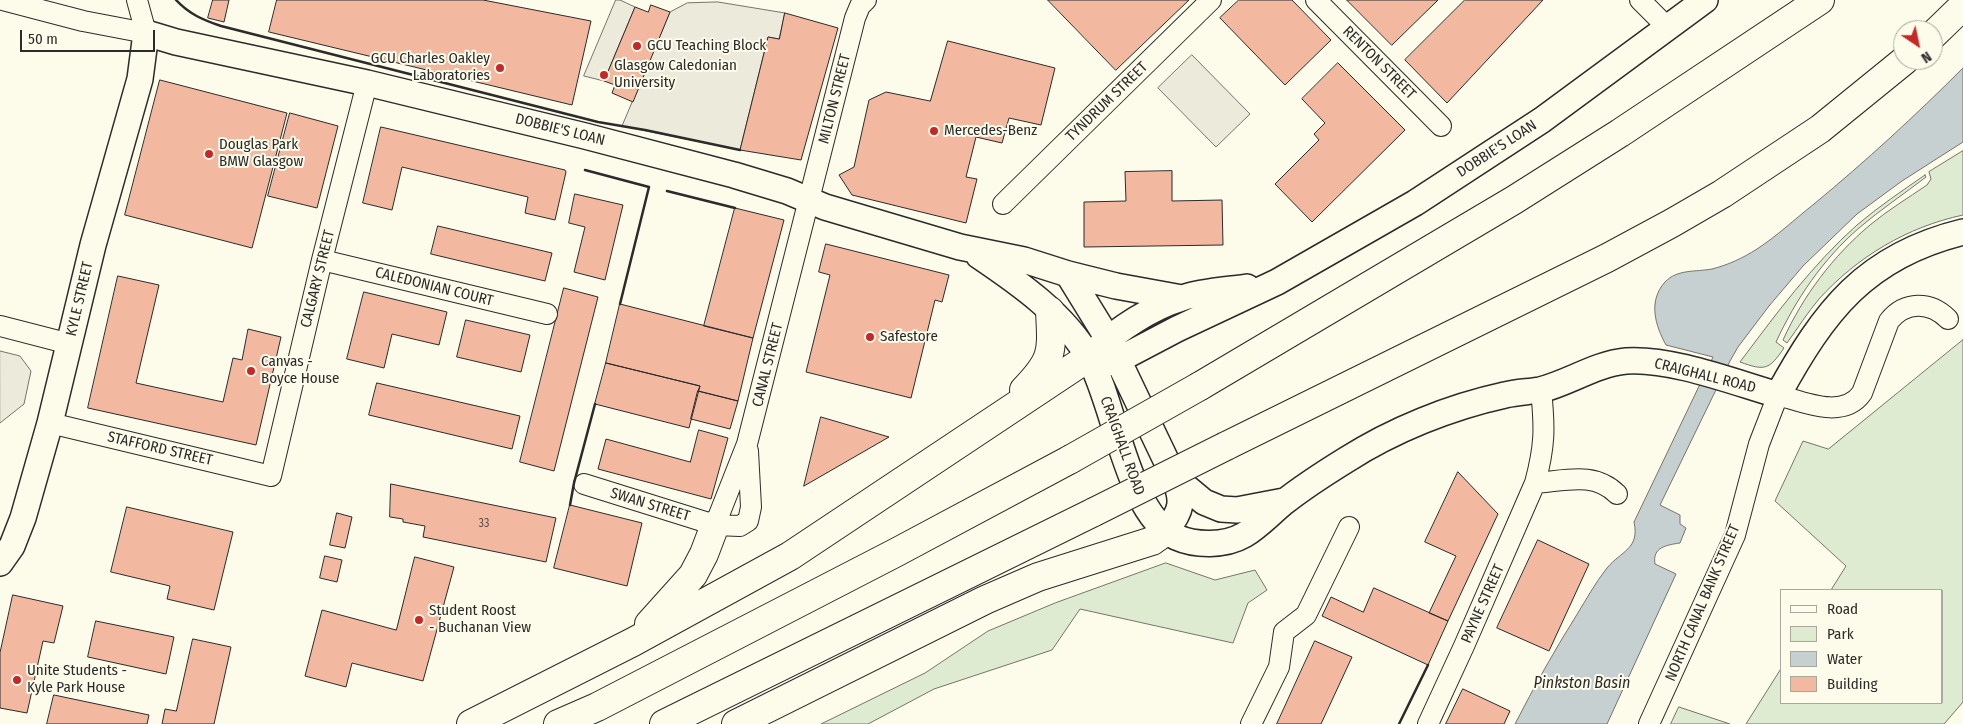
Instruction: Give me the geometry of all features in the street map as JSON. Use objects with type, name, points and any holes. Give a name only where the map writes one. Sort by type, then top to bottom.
[{"type":"highway","points":[[558,724],[597,707],[862,571],[1200,386],[1514,200],[1628,128],[1820,0]]},
{"type":"highway","points":[[1943,25],[1963,6]]},
{"type":"highway","points":[[664,724],[1615,254],[1722,194],[1820,129],[1893,70]]},
{"type":"highway","points":[[996,418],[1042,372],[1048,361],[1051,334],[1050,311]]},
{"type":"highway","points":[[471,724],[633,642],[790,556],[996,418],[1102,356]]},
{"type":"highway","points":[[633,642],[693,575],[704,554],[715,525]]},
{"type":"highway","points":[[736,724],[985,600],[1038,577],[1159,536]]},
{"type":"main road","name":"DOBBIE'S LOAN","points":[[1102,356],[1177,329],[1277,282],[1391,217],[1542,120],[1705,0]]},
{"type":"main road","name":"DOBBIE'S LOAN","points":[[146,34],[367,83],[663,156],[787,191],[825,207],[968,249],[1024,260],[1068,274],[1116,286],[1182,298]]},
{"type":"main road","name":"KYLE STREET","points":[[2,562],[12,546],[23,518],[50,423],[93,244],[140,79],[146,34]]},
{"type":"main road","points":[[1778,395],[1809,340],[1850,290],[1876,271],[1908,252],[1924,244],[1963,232]]},
{"type":"main road","name":"DOBBIE'S LOAN","points":[[968,249],[1014,280],[1050,311],[1077,340],[1102,356]]},
{"type":"main road","points":[[1068,274],[1102,356]]},
{"type":"main road","name":"DOBBIE'S LOAN","points":[[1102,356],[1142,317],[1182,298],[1277,282]]},
{"type":"main road","name":"CRAIGHALL ROAD","points":[[1102,356],[1140,498],[1156,520],[1159,536],[1176,537],[1193,542],[1226,542],[1244,535],[1286,500],[1348,458],[1406,429],[1472,404],[1506,394],[1541,390],[1612,363],[1640,361],[1660,363],[1778,395]]},
{"type":"main road","name":"CRAIGHALL ROAD","points":[[1102,356],[1174,477],[1204,502],[1221,509],[1237,510],[1286,500]]},
{"type":"main road","points":[[1159,536],[1173,521],[1181,500],[1174,477]]},
{"type":"street","points":[[3,0],[83,21],[146,34],[137,0]]},
{"type":"street","name":"MILTON STREET","points":[[810,201],[855,18],[860,6],[866,0]]},
{"type":"street","name":"TYNDRUM STREET","points":[[1003,204],[1211,0]]},
{"type":"street","name":"RENTON STREET","points":[[1316,0],[1441,126]]},
{"type":"street","points":[[1640,0],[1668,28]]},
{"type":"street","name":"CALGARY STREET","points":[[271,476],[322,260],[367,83]]},
{"type":"street","name":"CANAL STREET","points":[[715,525],[747,444],[810,201]]},
{"type":"street","name":"CALEDONIAN COURT","points":[[322,260],[547,314]]},
{"type":"street","points":[[1778,395],[1828,409],[1856,400],[1862,392],[1889,321],[1895,314],[1904,308],[1926,306],[1936,309],[1948,319]]},
{"type":"street","points":[[0,326],[70,344]]},
{"type":"street","name":"PAYNE STREET","points":[[1428,724],[1535,483],[1543,455],[1544,440],[1541,390]]},
{"type":"street","name":"NORTH CANAL BANK STREET","points":[[1650,724],[1735,535],[1760,444],[1778,395]]},
{"type":"street","name":"STAFFORD STREET","points":[[50,423],[271,476]]},
{"type":"street","name":"SWAN STREET","points":[[584,484],[715,525],[740,526],[748,521],[751,507],[747,444]]},
{"type":"street","points":[[1535,483],[1581,479],[1601,481],[1617,494]]},
{"type":"street","points":[[1251,724],[1279,667],[1284,632],[1306,615],[1349,527]]},
{"type":"green space","points":[[1963,151],[1963,215],[1922,227],[1866,257],[1819,299],[1787,343],[1783,340],[1800,308],[1831,263],[1856,237],[1891,209],[1927,185],[1931,179],[1929,172]]},
{"type":"green space","points":[[1925,175],[1926,177],[1859,228],[1822,266],[1792,310],[1776,342],[1784,348],[1774,361],[1766,367],[1755,367],[1740,362],[1795,290],[1841,240],[1873,212]]},
{"type":"green space","points":[[1963,340],[1963,702],[1944,724],[1746,724],[1780,670],[1780,704],[1943,704],[1943,589],[1832,589],[1846,566],[1775,501],[1803,441],[1828,449]]},
{"type":"green space","points":[[1166,563],[1215,580],[1255,570],[1267,590],[1248,603],[1233,643],[1080,609],[1052,650],[934,689],[868,724],[821,724],[925,673],[988,631],[1055,603]]},
{"type":"green space","points":[[1679,707],[1730,724],[1671,724]]},
{"type":"shaded area","points":[[616,0],[635,7],[604,81],[584,76]]},
{"type":"shaded area","points":[[718,2],[785,13],[779,39],[768,37],[740,150],[622,126],[670,12],[687,3]]},
{"type":"shaded area","points":[[1192,55],[1250,114],[1216,147],[1158,88]]},
{"type":"shaded area","points":[[0,351],[20,356],[31,371],[24,404],[0,423]]},
{"type":"water","name":"Pinkston Basin","points":[[1963,68],[1963,142],[1902,181],[1857,214],[1803,266],[1769,306],[1738,347],[1730,361],[1660,505],[1680,515],[1680,524],[1686,528],[1680,543],[1661,548],[1658,550],[1655,558],[1655,564],[1676,574],[1607,724],[1515,724],[1552,656],[1595,586],[1612,562],[1632,544],[1635,531],[1634,522],[1713,357],[1666,345],[1656,321],[1655,313],[1656,297],[1660,289],[1665,282],[1675,275],[1712,269],[1724,265],[1735,261],[1764,244],[1871,155]]},
{"type":"building","points":[[213,0],[229,0],[224,22],[208,18]]},
{"type":"building","name":"GCU Charles Oakley Laboratories","points":[[277,0],[483,0],[591,21],[572,105],[269,32]]},
{"type":"building","points":[[1048,0],[1189,0],[1116,70]]},
{"type":"building","points":[[1239,0],[1292,0],[1331,40],[1285,85],[1220,18]]},
{"type":"building","points":[[1347,0],[1438,0],[1392,45]]},
{"type":"building","points":[[1465,0],[1543,0],[1447,103],[1405,60]]},
{"type":"building","name":"GCU Teaching Block","points":[[651,5],[670,12],[633,102],[612,93],[615,85],[604,81],[635,7],[648,12]]},
{"type":"building","points":[[785,13],[838,28],[801,160],[740,150],[768,37],[779,39]]},
{"type":"building","name":"Mercedes-Benz","points":[[948,41],[1055,68],[1041,125],[1009,118],[1002,143],[976,137],[966,177],[977,179],[966,223],[852,195],[839,175],[854,167],[869,100],[886,92],[930,101]]},
{"type":"building","points":[[1338,63],[1405,130],[1312,222],[1275,184],[1319,140],[1314,134],[1325,123],[1302,99]]},
{"type":"building","name":"Douglas Park BMW Glasgow","points":[[160,80],[287,113],[252,248],[125,215]]},
{"type":"building","points":[[290,113],[338,126],[317,208],[268,196]]},
{"type":"building","points":[[381,127],[565,170],[555,220],[525,213],[528,197],[402,167],[392,210],[363,203]]},
{"type":"building","points":[[1172,171],[1172,201],[1222,200],[1223,245],[1084,247],[1084,202],[1126,201],[1125,172]]},
{"type":"building","points":[[575,194],[623,205],[605,280],[574,272],[585,227],[569,223]]},
{"type":"building","points":[[735,208],[784,220],[753,338],[704,326]]},
{"type":"building","points":[[438,226],[552,253],[545,281],[431,254]]},
{"type":"building","name":"Safestore","points":[[826,244],[949,275],[942,302],[935,300],[911,398],[806,372],[830,275],[819,272]]},
{"type":"building","name":"Canvas - Boyce House","points":[[118,276],[159,285],[136,383],[223,402],[233,358],[242,360],[248,329],[281,337],[256,445],[88,408]]},
{"type":"building","points":[[564,288],[598,297],[554,471],[520,462]]},
{"type":"building","points":[[364,292],[447,312],[439,345],[392,334],[384,368],[347,359]]},
{"type":"building","points":[[620,304],[753,338],[738,401],[698,391],[700,386],[606,363]]},
{"type":"building","points":[[466,320],[530,335],[521,372],[457,357]]},
{"type":"building","points":[[606,363],[700,386],[689,428],[595,404]]},
{"type":"building","points":[[377,383],[520,416],[512,449],[369,415]]},
{"type":"building","points":[[698,391],[738,401],[730,429],[691,419]]},
{"type":"building","points":[[821,417],[889,437],[804,486]]},
{"type":"building","points":[[699,430],[728,438],[711,499],[598,469],[606,439],[690,462]]},
{"type":"building","points":[[1458,472],[1498,514],[1448,621],[1429,613],[1456,556],[1425,542]]},
{"type":"building","name":"Student Roost - Buchanan View","points":[[391,484],[556,518],[546,562],[423,537],[425,526],[403,522],[403,519],[390,517]]},
{"type":"building","points":[[570,505],[642,523],[627,586],[554,568]]},
{"type":"building","points":[[127,507],[233,532],[214,610],[167,599],[170,586],[111,572]]},
{"type":"building","points":[[337,513],[352,517],[345,548],[330,545]]},
{"type":"building","points":[[1538,540],[1589,564],[1549,651],[1497,628]]},
{"type":"building","points":[[325,556],[342,560],[337,582],[320,578]]},
{"type":"building","name":"Student Roost - Buchanan View","points":[[415,557],[454,567],[423,681],[352,663],[346,687],[305,676],[322,610],[396,630]]},
{"type":"building","points":[[1374,588],[1448,621],[1428,665],[1322,616],[1331,597],[1363,612]]},
{"type":"building","name":"Unite Students - Kyle Park House","points":[[13,595],[63,606],[54,643],[43,641],[27,713],[0,708],[0,653]]},
{"type":"building","name":"Unite Students - Kyle Park House","points":[[96,621],[174,637],[166,674],[88,657]]},
{"type":"building","name":"Unite Students - Kyle Park House","points":[[193,639],[231,647],[214,724],[162,724],[165,709],[176,711]]},
{"type":"building","points":[[1315,641],[1352,657],[1321,724],[1277,724]]},
{"type":"building","points":[[1463,689],[1510,711],[1504,724],[1446,724]]},
{"type":"building","name":"Unite Students - Kyle Park House","points":[[54,695],[149,715],[147,724],[47,724]]},
{"type":"wall","points":[[176,0],[197,16],[221,26],[598,122],[740,150]]},
{"type":"wall","points":[[585,170],[649,187],[620,304]]},
{"type":"wall","points":[[667,191],[735,208]]},
{"type":"wall","points":[[570,505],[595,404]]},
{"type":"wall","points":[[1399,724],[1428,665]]},
{"type":"place","name":"GCU Teaching Block","points":[[637,46]]},
{"type":"place","name":"GCU Charles Oakley Laboratories","points":[[500,68]]},
{"type":"place","name":"Glasgow Caledonian University","points":[[604,75]]},
{"type":"place","name":"Mercedes-Benz","points":[[934,131]]},
{"type":"place","name":"Douglas Park BMW Glasgow","points":[[209,154]]},
{"type":"place","name":"Safestore","points":[[870,337]]},
{"type":"place","name":"Canvas - Boyce House","points":[[251,371]]},
{"type":"place","name":"Student Roost - Buchanan View","points":[[419,620]]},
{"type":"place","name":"Unite Students - Kyle Park House","points":[[17,680]]}]
